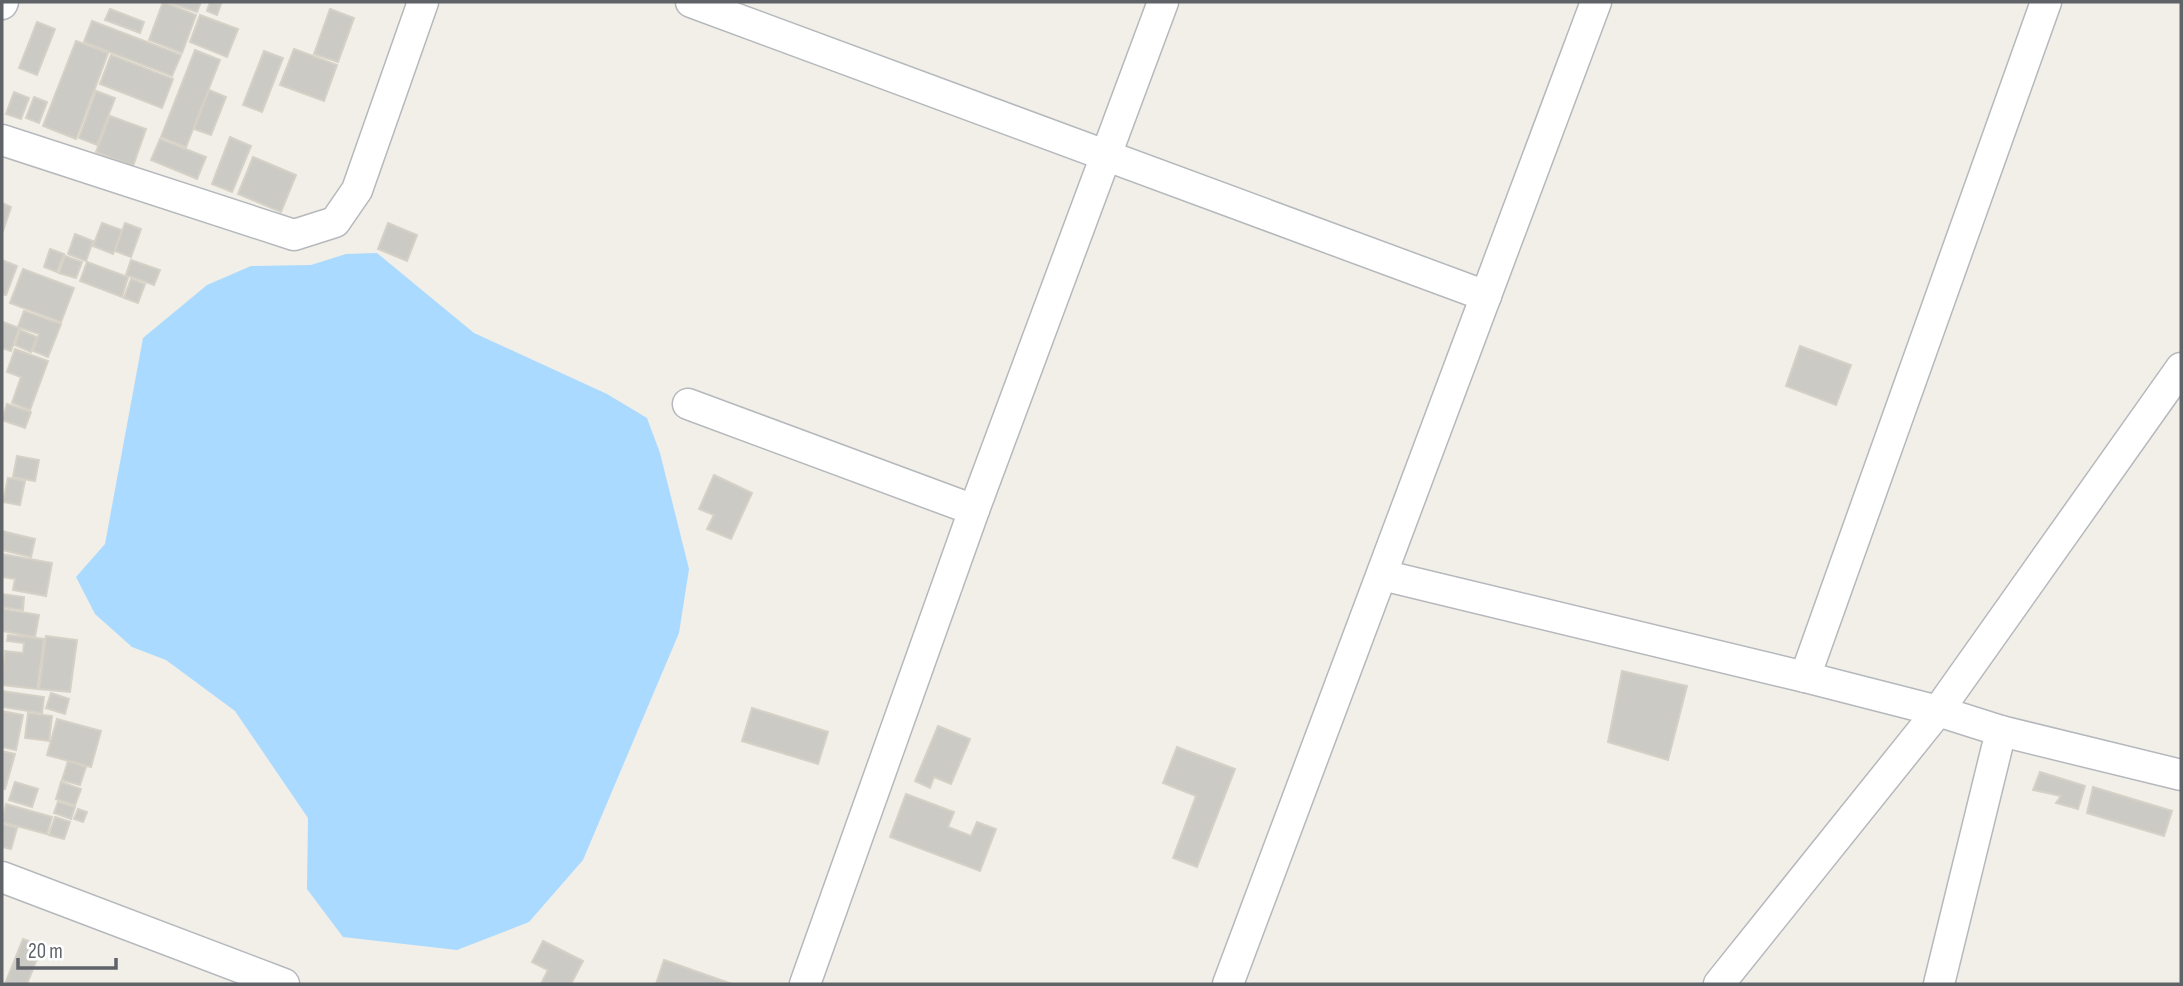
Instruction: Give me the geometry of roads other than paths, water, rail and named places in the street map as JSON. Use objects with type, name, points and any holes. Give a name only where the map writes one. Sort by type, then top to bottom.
[{"type":"street","points":[[2,140],[294,235],[335,222],[357,191],[423,2]]},
{"type":"street","points":[[691,2],[1486,296]]},
{"type":"street","points":[[805,984],[974,510],[1108,156],[1163,2]]},
{"type":"street","points":[[1228,984],[1595,2]]},
{"type":"street","points":[[1805,677],[2046,2]]},
{"type":"street","points":[[1718,984],[1938,711],[2181,368]]},
{"type":"street","points":[[688,404],[974,510]]},
{"type":"street","points":[[1382,575],[1805,677],[1938,711],[2001,731],[2181,775]]},
{"type":"street","points":[[1939,984],[2001,731]]},
{"type":"street","points":[[2,877],[284,984]]},
{"type":"water","points":[[377,253],[474,333],[607,394],[647,418],[660,453],[689,569],[679,633],[583,860],[529,922],[457,950],[343,937],[307,889],[308,818],[235,711],[166,660],[132,647],[95,614],[76,577],[105,544],[143,338],[207,285],[251,266],[311,265],[346,254]]}]
